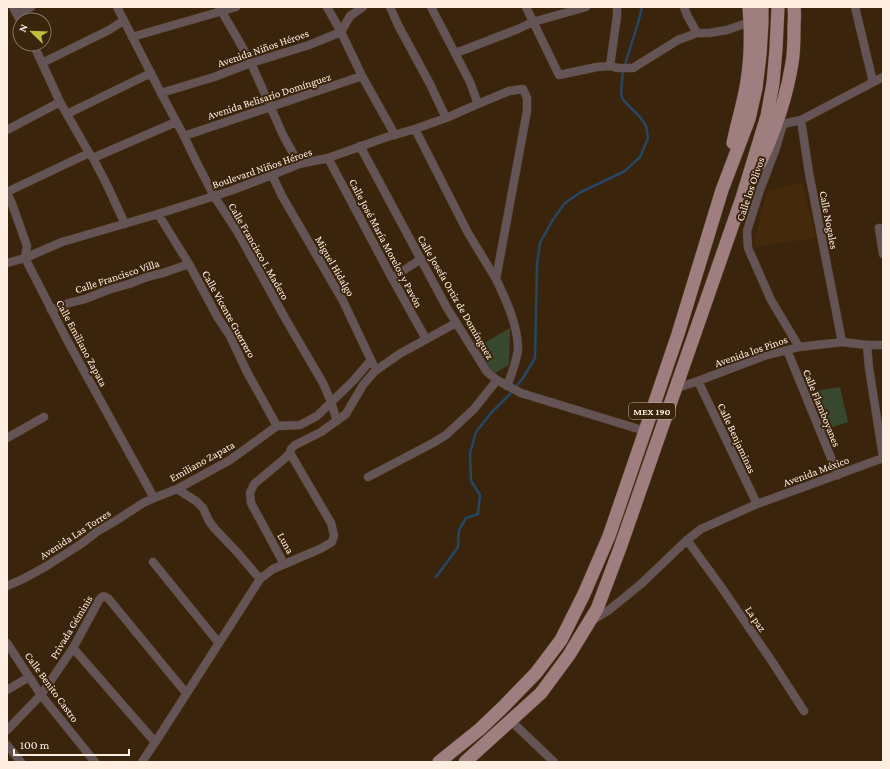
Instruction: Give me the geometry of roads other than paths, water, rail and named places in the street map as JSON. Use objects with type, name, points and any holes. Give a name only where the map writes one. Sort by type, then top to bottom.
[{"type":"main road","points":[[722,190],[747,81],[750,22],[749,7]]},
{"type":"main road","name":"MEX 190","points":[[439,762],[504,708],[536,673],[561,640],[584,594],[603,549],[645,431],[678,334],[722,190],[749,119],[756,88],[762,7]]},
{"type":"main road","name":"MEX 190","points":[[465,762],[541,693],[569,655],[597,609],[677,388],[742,198],[767,116],[772,90],[778,7]]},
{"type":"main road","points":[[742,198],[779,124],[792,61],[794,7]]},
{"type":"street","points":[[21,12],[30,7]]},
{"type":"street","name":"Calle Francisco I. Madero","points":[[117,7],[214,196],[236,231],[323,383],[337,421]]},
{"type":"street","points":[[132,37],[220,9],[236,7]]},
{"type":"street","points":[[327,7],[394,135]]},
{"type":"street","points":[[340,32],[350,16],[363,7]]},
{"type":"street","points":[[390,7],[446,118]]},
{"type":"street","points":[[431,7],[456,52],[470,82],[478,104]]},
{"type":"street","points":[[526,7],[559,75],[597,67],[610,66],[618,68],[633,68],[678,40],[697,33],[709,33],[726,30],[750,22]]},
{"type":"street","points":[[456,52],[518,29],[532,22],[586,7]]},
{"type":"street","points":[[610,66],[617,7]]},
{"type":"street","points":[[684,7],[697,33]]},
{"type":"street","points":[[855,7],[873,82]]},
{"type":"street","points":[[220,9],[251,64],[270,107],[299,164]]},
{"type":"street","points":[[42,63],[124,21]]},
{"type":"street","name":"Avenida Niños Héroes","points":[[161,93],[309,45],[340,32]]},
{"type":"street","points":[[37,52],[60,102],[107,184],[125,224]]},
{"type":"street","points":[[67,114],[151,73]]},
{"type":"street","name":"Avenida Belisario Domínguez","points":[[184,136],[362,76]]},
{"type":"street","points":[[779,124],[801,120],[883,77]]},
{"type":"street","name":"Boulevard Niños Héroes","points":[[7,263],[25,258],[62,242],[214,196],[299,164],[328,158],[360,146],[415,129],[446,118],[509,91],[523,89],[527,98],[527,111],[496,279]]},
{"type":"street","points":[[7,130],[60,102]]},
{"type":"street","name":"Calle Nogales","points":[[801,120],[809,173],[842,342]]},
{"type":"street","points":[[7,193],[91,156],[176,122]]},
{"type":"street","name":"Calle los Olivos","points":[[779,124],[776,148],[760,190],[747,231],[748,248],[770,300],[799,347]]},
{"type":"street","points":[[415,129],[468,232],[496,279],[510,309],[518,348],[509,387]]},
{"type":"street","name":"Calle Josefa Ortiz de Domínguez","points":[[360,146],[456,323],[487,372],[497,380],[521,394],[645,431]]},
{"type":"street","name":"Calle José María Morelos y Pavón","points":[[328,158],[426,339]]},
{"type":"street","name":"Miguel Hidalgo","points":[[272,175],[282,196],[343,301],[372,360],[375,371]]},
{"type":"street","name":"Calle Emiliano Zapata","points":[[7,193],[27,246],[25,258],[78,361],[154,498]]},
{"type":"street","name":"Calle Vicente Guerrero","points":[[158,214],[189,264],[218,318],[230,336],[247,372],[278,426]]},
{"type":"street","points":[[879,228],[883,254]]},
{"type":"street","points":[[392,278],[421,259]]},
{"type":"street","name":"Calle Francisco Villa","points":[[51,310],[68,303],[85,299],[189,264]]},
{"type":"street","name":"Luna","points":[[142,762],[260,579],[273,569],[284,564],[251,503],[250,493],[254,484],[283,460],[295,445],[322,432],[346,414],[363,385],[375,371],[401,353],[456,323]]},
{"type":"street","name":"Avenida los Pinos","points":[[677,388],[764,356],[799,347],[842,342],[883,345]]},
{"type":"street","points":[[867,345],[869,368],[883,457]]},
{"type":"street","name":"Calle Flamboyanes","points":[[787,350],[838,475]]},
{"type":"street","points":[[278,426],[300,425],[317,416],[372,360]]},
{"type":"street","points":[[368,477],[446,435],[474,409],[497,380]]},
{"type":"street","name":"Calle Benjaminas","points":[[698,381],[757,504]]},
{"type":"street","points":[[7,438],[44,417]]},
{"type":"street","name":"Emiliano Zapata","points":[[154,498],[177,489],[230,460],[278,426]]},
{"type":"street","points":[[284,564],[320,549],[332,542],[334,534],[331,523],[290,453]]},
{"type":"street","name":"Avenida México","points":[[587,624],[609,610],[641,584],[687,540],[701,529],[757,504],[883,457]]},
{"type":"street","points":[[177,489],[196,501],[203,508],[214,529],[237,552],[260,579]]},
{"type":"street","name":"Avenida Las Torres","points":[[7,586],[45,567],[81,544],[98,531],[154,498]]},
{"type":"street","name":"La paz","points":[[687,540],[730,600],[804,711]]},
{"type":"street","points":[[153,562],[218,642]]},
{"type":"street","name":"Privada Géminis","points":[[7,730],[41,695],[73,648],[98,600],[104,596],[108,598],[186,694]]},
{"type":"street","name":"Calle Benito Castro","points":[[7,643],[41,695],[95,762]]},
{"type":"street","points":[[73,648],[155,742]]},
{"type":"street","points":[[7,690],[29,677]]},
{"type":"street","points":[[511,721],[554,762]]},
{"type":"street","points":[[7,746],[21,762]]},
{"type":"waterway","points":[[436,577],[458,547],[459,530],[466,518],[478,514],[480,495],[471,481],[470,453],[476,432],[523,378],[535,358],[537,265],[540,243],[552,221],[565,203],[581,192],[625,171],[640,157],[648,138],[646,126],[640,117],[622,98],[621,91],[623,71],[642,7]]}]
